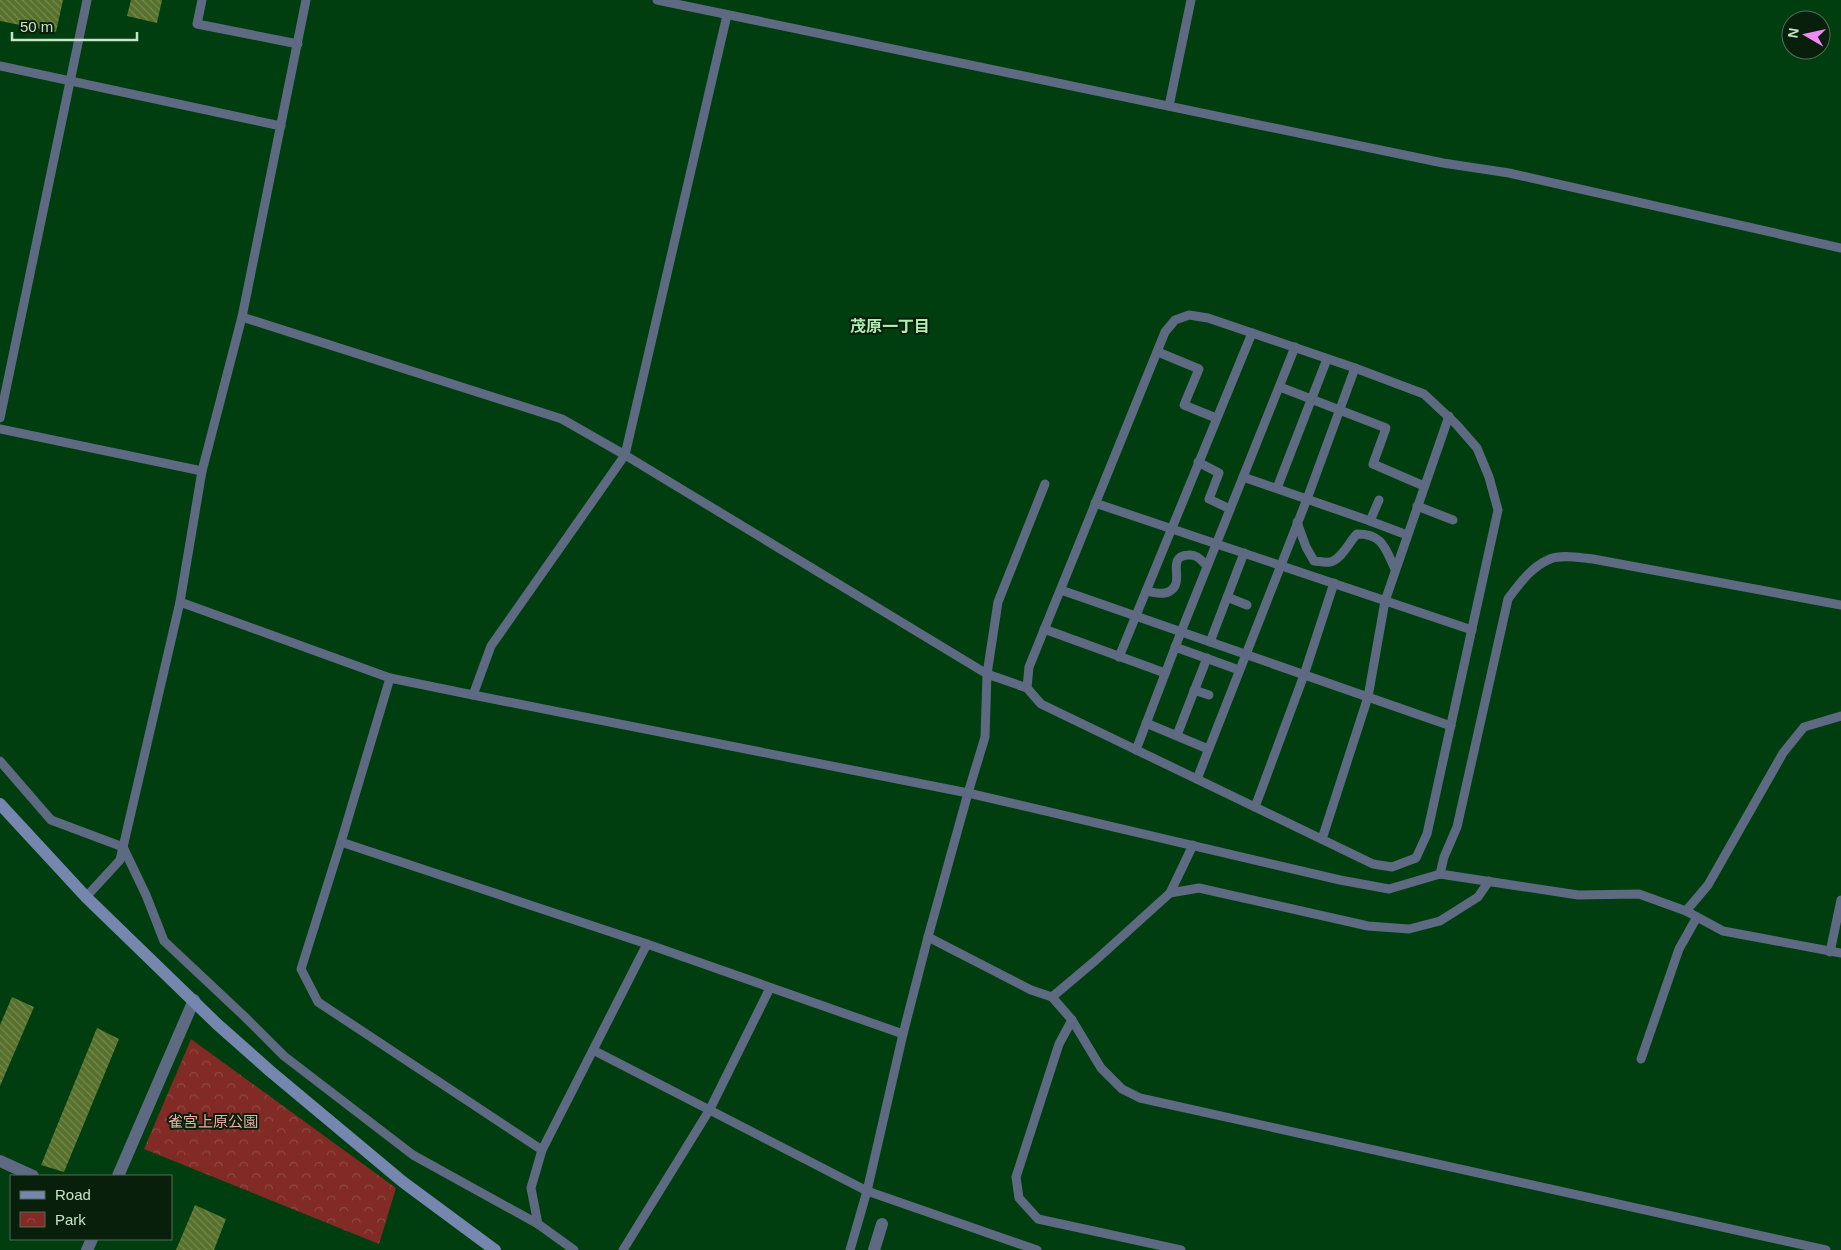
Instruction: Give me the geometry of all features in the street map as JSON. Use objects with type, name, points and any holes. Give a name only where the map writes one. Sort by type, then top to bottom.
[{"type":"street","points":[[0,804],[86,897],[217,1024],[277,1077],[403,1182],[495,1250]]},
{"type":"street","points":[[118,1175],[194,1000]]},
{"type":"street","points":[[0,1161],[31,1175]]},
{"type":"street","points":[[874,1250],[882,1224]]},
{"type":"lane","points":[[0,418],[87,0]]},
{"type":"lane","points":[[202,0],[197,24],[298,44]]},
{"type":"lane","points":[[86,897],[120,860],[180,602],[202,471],[242,317],[306,0]]},
{"type":"lane","points":[[657,0],[1443,163],[1509,173],[1841,248]]},
{"type":"lane","points":[[1169,106],[1191,0]]},
{"type":"lane","points":[[473,696],[491,646],[626,455],[727,15]]},
{"type":"lane","points":[[0,66],[281,126]]},
{"type":"lane","points":[[242,317],[562,419],[626,455],[987,674],[1027,688],[1041,704],[1373,864],[1392,866],[1416,858],[1427,834],[1498,510],[1489,477],[1477,448],[1449,416],[1424,394],[1355,368],[1208,318],[1188,315],[1174,320],[1165,332],[1044,629],[1029,667],[1027,688]]},
{"type":"lane","points":[[1119,657],[1252,333]]},
{"type":"lane","points":[[1136,750],[1216,543],[1295,347]]},
{"type":"lane","points":[[1158,352],[1199,368],[1184,404],[1216,418]]},
{"type":"lane","points":[[1277,488],[1327,359]]},
{"type":"lane","points":[[1197,779],[1307,499],[1355,368]]},
{"type":"lane","points":[[1280,387],[1386,428],[1373,464],[1424,486]]},
{"type":"lane","points":[[1322,839],[1368,697],[1385,601],[1449,416]]},
{"type":"lane","points":[[0,429],[202,471]]},
{"type":"lane","points":[[1198,462],[1219,472],[1209,499],[1230,509]]},
{"type":"lane","points":[[1243,477],[1407,535]]},
{"type":"lane","points":[[850,1250],[867,1191],[903,1034],[928,937],[985,737],[987,674],[998,602],[1045,484]]},
{"type":"lane","points":[[1370,521],[1379,500]]},
{"type":"lane","points":[[1095,503],[1472,630]]},
{"type":"lane","points":[[1417,506],[1453,520]]},
{"type":"lane","points":[[1297,522],[1306,548],[1314,561],[1330,562],[1340,557],[1348,543],[1357,534],[1370,534],[1383,544],[1395,569]]},
{"type":"lane","points":[[1210,642],[1244,553]]},
{"type":"lane","points":[[1146,591],[1163,594],[1170,591],[1175,586],[1177,560],[1182,556],[1189,554],[1196,556],[1207,566]]},
{"type":"lane","points":[[1440,874],[1444,857],[1457,827],[1508,599],[1526,575],[1551,558],[1593,559],[1841,605]]},
{"type":"lane","points":[[1255,807],[1304,675],[1334,583]]},
{"type":"lane","points":[[1061,590],[1452,726]]},
{"type":"lane","points":[[1227,597],[1247,605]]},
{"type":"lane","points":[[180,602],[390,678],[968,793],[1340,880],[1389,889],[1440,874],[1578,895],[1639,894],[1686,911],[1723,931],[1841,953]]},
{"type":"lane","points":[[1044,629],[1165,673]]},
{"type":"lane","points":[[1175,647],[1239,670]]},
{"type":"lane","points":[[1177,735],[1207,658]]},
{"type":"lane","points":[[390,678],[301,969],[318,1002],[542,1150]]},
{"type":"lane","points":[[1194,690],[1209,695]]},
{"type":"lane","points":[[1686,911],[1708,885],[1783,753],[1804,727],[1841,716]]},
{"type":"lane","points":[[1146,723],[1208,749]]},
{"type":"lane","points":[[0,761],[51,820],[122,847],[146,895],[164,941],[284,1056],[413,1155],[538,1224],[574,1250]]},
{"type":"lane","points":[[341,842],[647,944],[903,1034]]},
{"type":"lane","points":[[1052,997],[1170,893],[1193,845]]},
{"type":"lane","points":[[1170,893],[1199,888],[1368,926],[1409,929],[1440,922],[1478,897],[1489,882]]},
{"type":"lane","points":[[1830,952],[1841,900]]},
{"type":"lane","points":[[1641,1059],[1679,949],[1697,917]]},
{"type":"lane","points":[[928,937],[1031,990],[1052,997],[1072,1020],[1101,1068],[1122,1089],[1140,1098],[1826,1250]]},
{"type":"lane","points":[[538,1224],[531,1188],[542,1150],[647,944]]},
{"type":"lane","points":[[623,1250],[710,1109],[770,988]]},
{"type":"lane","points":[[1072,1020],[1059,1044],[1016,1177],[1019,1198],[1038,1219],[1180,1250]]},
{"type":"lane","points":[[593,1050],[867,1191],[1037,1250]]},
{"type":"green space","name":"雀宮上原公園","points":[[191,1039],[396,1188],[379,1244],[144,1149]]},
{"type":"building","points":[[0,0],[63,0],[56,32],[0,21]]},
{"type":"building","points":[[131,0],[162,0],[157,23],[127,16]]},
{"type":"building","points":[[12,997],[34,1007],[0,1086],[0,1025]]},
{"type":"building","points":[[97,1028],[119,1039],[64,1172],[41,1165]]},
{"type":"building","points":[[195,1205],[226,1219],[214,1250],[176,1250]]},
{"type":"district","name":"茂原一丁目","points":[[890,326]]}]
